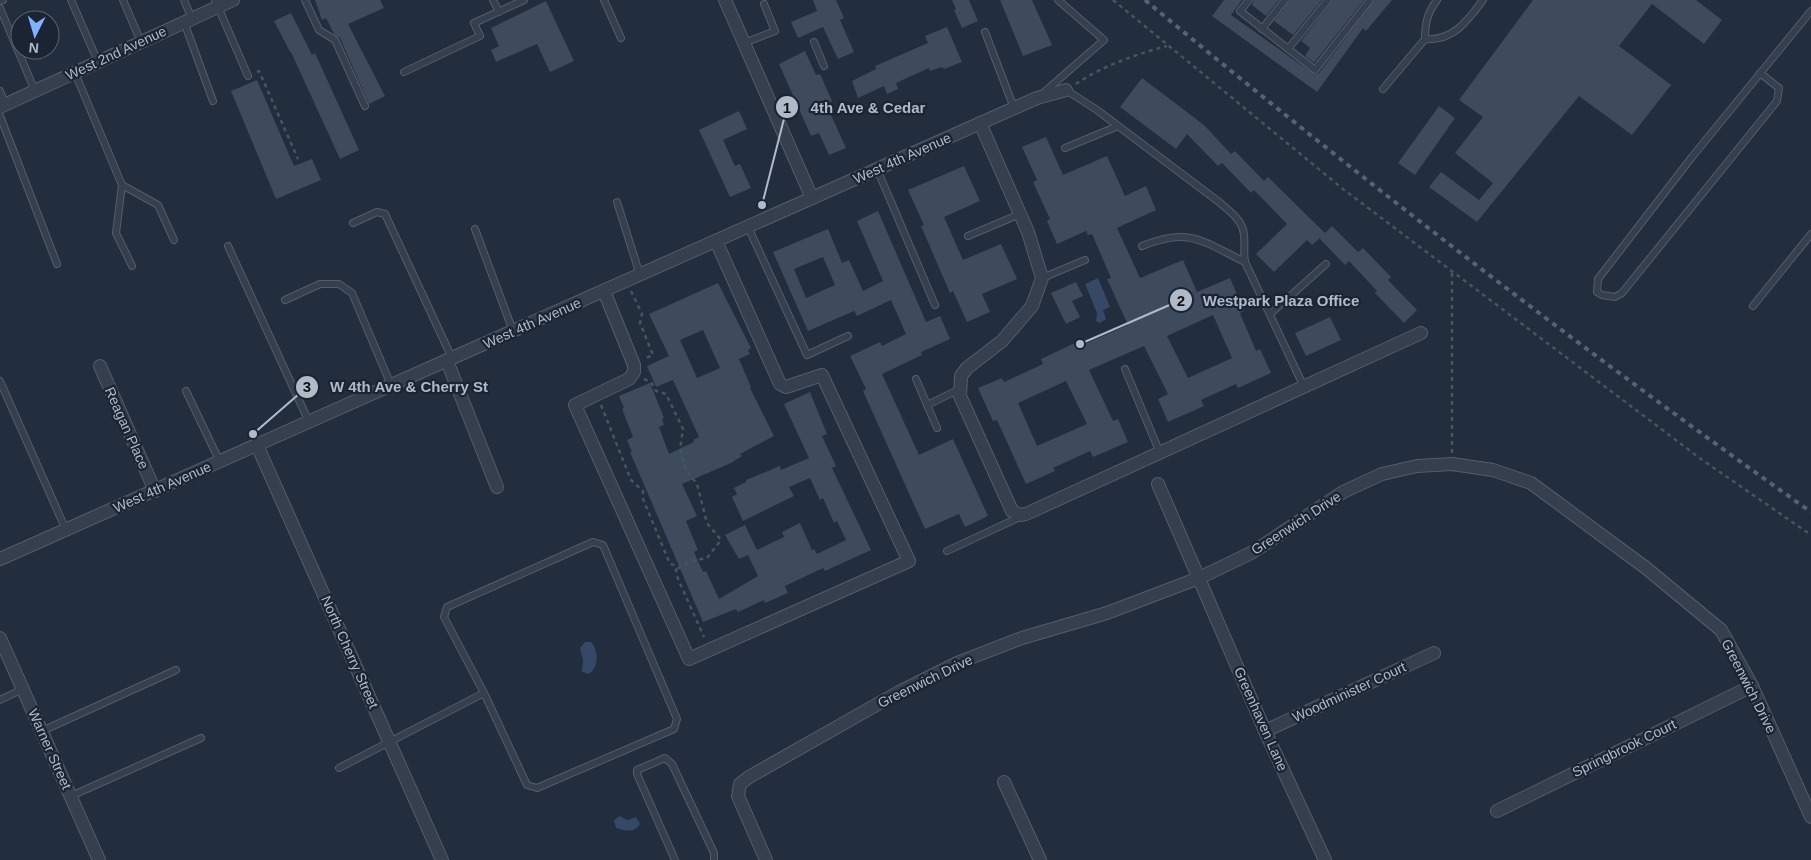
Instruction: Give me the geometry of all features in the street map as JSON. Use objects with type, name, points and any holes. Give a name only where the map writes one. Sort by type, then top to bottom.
[{"type":"street","name":"West 2nd Avenue","points":[[2,109],[35,90],[188,21],[217,3],[233,0]]},
{"type":"street","points":[[725,0],[812,198]]},
{"type":"street","name":"West 4th Avenue","points":[[0,560],[1014,108],[1037,98],[1066,90]]},
{"type":"street","points":[[980,123],[1037,256],[1042,278],[1032,306],[1002,341],[967,368],[961,376],[960,396],[1012,511],[1020,515],[1026,514],[1421,333]]},
{"type":"street","points":[[604,291],[634,365],[634,372],[629,379],[575,405],[689,659],[909,561],[822,376],[786,387],[780,384],[716,241]]},
{"type":"street","points":[[449,360],[497,487]]},
{"type":"street","name":"Reagan Place","points":[[100,366],[155,490]]},
{"type":"street","name":"North Cherry Street","points":[[257,445],[442,860]]},
{"type":"street","name":"Greenwich Drive","points":[[766,860],[738,796],[740,784],[749,777],[899,692],[957,663],[1022,638],[1107,613],[1199,578],[1253,552],[1343,492],[1382,474],[1417,466],[1452,464],[1494,470],[1530,483],[1646,568],[1721,630],[1752,686],[1810,812]]},
{"type":"street","name":"Greenhaven Lane","points":[[1158,484],[1265,731],[1325,860]]},
{"type":"street","name":"Warner Street","points":[[0,638],[99,860]]},
{"type":"street","name":"Woodminister Court","points":[[1265,731],[1434,654]]},
{"type":"street","name":"Springbrook Court","points":[[1497,811],[1752,686]]},
{"type":"street","points":[[1004,782],[1040,860]]},
{"type":"lane","points":[[71,0],[98,62]]},
{"type":"lane","points":[[123,0],[141,42]]},
{"type":"lane","points":[[184,0],[188,21],[213,101]]},
{"type":"lane","points":[[305,0],[319,30],[335,40],[365,106]]},
{"type":"lane","points":[[493,0],[499,12]]},
{"type":"lane","points":[[404,72],[480,36],[474,23],[524,0]]},
{"type":"lane","points":[[604,0],[621,38]]},
{"type":"lane","points":[[1037,98],[1104,40],[1058,0]]},
{"type":"lane","points":[[1248,0],[1240,11],[1314,70],[1370,0]]},
{"type":"lane","points":[[1262,29],[1285,0]]},
{"type":"lane","points":[[1288,49],[1328,0]]},
{"type":"lane","points":[[1382,89],[1425,39],[1426,22],[1430,9],[1436,0]]},
{"type":"lane","points":[[1425,39],[1436,40],[1451,35],[1462,27],[1483,0]]},
{"type":"lane","points":[[217,3],[248,76]]},
{"type":"lane","points":[[744,44],[775,31],[764,4]]},
{"type":"lane","points":[[0,8],[35,90]]},
{"type":"lane","points":[[1760,73],[1779,88],[1777,101],[1622,293],[1615,297],[1602,295],[1597,292],[1598,279],[1760,73],[1811,10]]},
{"type":"lane","points":[[985,32],[1014,108]]},
{"type":"lane","points":[[814,42],[824,66]]},
{"type":"lane","points":[[75,72],[122,185],[116,233],[132,266]]},
{"type":"lane","points":[[1066,90],[1118,126],[1219,202],[1236,219],[1243,228],[1245,262],[1304,387]]},
{"type":"lane","points":[[0,92],[2,109],[57,264]]},
{"type":"lane","points":[[1065,148],[1118,126]]},
{"type":"lane","points":[[877,169],[935,305]]},
{"type":"lane","points":[[122,185],[158,205],[174,240]]},
{"type":"lane","points":[[617,202],[640,275]]},
{"type":"lane","points":[[353,223],[377,212],[385,214],[449,360]]},
{"type":"lane","points":[[968,236],[1020,214]]},
{"type":"lane","points":[[748,227],[807,354],[848,336]]},
{"type":"lane","points":[[476,230],[513,331]]},
{"type":"lane","points":[[1753,306],[1811,234]]},
{"type":"lane","points":[[1142,246],[1165,237],[1193,237],[1245,262]]},
{"type":"lane","points":[[228,246],[309,422]]},
{"type":"lane","points":[[1042,278],[1085,260]]},
{"type":"lane","points":[[1270,314],[1326,264]]},
{"type":"lane","points":[[285,300],[320,284],[339,284],[352,293],[391,385]]},
{"type":"lane","points":[[1125,369],[1160,453]]},
{"type":"lane","points":[[916,379],[936,428]]},
{"type":"lane","points":[[0,381],[66,530]]},
{"type":"lane","points":[[927,405],[960,389]]},
{"type":"lane","points":[[186,391],[220,462]]},
{"type":"lane","points":[[948,551],[1026,514]]},
{"type":"lane","points":[[593,542],[603,545],[677,718],[674,729],[537,788],[527,785],[484,693],[444,617],[447,607],[593,542]]},
{"type":"lane","points":[[42,731],[176,670]]},
{"type":"lane","points":[[0,700],[23,689]]},
{"type":"lane","points":[[339,768],[484,693]]},
{"type":"lane","points":[[70,796],[201,738]]},
{"type":"lane","points":[[675,860],[637,774],[637,770],[665,758],[672,764],[714,853],[714,860]]},
{"type":"path","points":[[1113,0],[1343,190],[1701,459],[1811,535]]},
{"type":"path","points":[[1066,90],[1086,77],[1148,51],[1167,46]]},
{"type":"path","points":[[248,76],[259,71],[298,159]]},
{"type":"path","points":[[1452,272],[1452,464]]},
{"type":"path","points":[[626,281],[642,314],[640,323],[653,354],[641,360]]},
{"type":"path","points":[[643,378],[651,382],[656,391],[666,394],[683,428],[680,449],[683,462],[686,470],[697,484],[707,524],[721,540],[707,558],[691,561],[676,568]]},
{"type":"path","points":[[608,400],[600,404],[632,480],[643,491],[643,498],[670,564],[675,565],[678,579],[711,649]]},
{"type":"water","points":[[1098,278],[1110,307],[1103,310],[1106,319],[1100,323],[1096,321],[1097,313],[1085,284]]},
{"type":"water","points":[[585,642],[591,642],[597,654],[595,667],[589,674],[582,672],[583,660],[580,648]]},
{"type":"water","points":[[620,816],[627,820],[636,817],[640,824],[633,830],[616,828],[614,820]]},
{"type":"building","points":[[315,0],[380,0],[384,8],[348,24],[385,96],[369,104],[340,38],[334,34],[326,18],[322,20]]},
{"type":"building","points":[[813,0],[836,0],[844,18],[840,20],[854,52],[838,59],[823,27],[798,38],[791,22],[817,11]]},
{"type":"building","points":[[952,0],[969,0],[978,21],[962,28]]},
{"type":"building","points":[[1000,0],[1032,0],[1052,45],[1023,56]]},
{"type":"building","points":[[1224,0],[1242,0],[1231,15],[1315,75],[1319,73],[1375,0],[1392,0],[1366,31],[1363,28],[1317,92],[1212,16]]},
{"type":"building","points":[[1254,0],[1279,0],[1266,16],[1252,5]]},
{"type":"building","points":[[1290,0],[1322,0],[1293,35],[1274,21]]},
{"type":"building","points":[[1333,0],[1364,0],[1314,63],[1305,56],[1310,48],[1301,41]]},
{"type":"building","points":[[1533,0],[1696,0],[1722,20],[1704,44],[1652,4],[1619,46],[1671,85],[1632,135],[1579,96],[1477,222],[1429,187],[1441,172],[1479,200],[1493,183],[1455,153],[1483,117],[1459,100]]},
{"type":"building","points":[[546,1],[574,61],[550,72],[537,44],[496,62],[491,50],[499,46],[491,28]]},
{"type":"building","points":[[291,13],[312,55],[315,53],[359,150],[340,159],[291,52],[274,21]]},
{"type":"building","points":[[947,27],[962,62],[944,69],[942,67],[930,71],[929,68],[896,83],[898,89],[887,94],[884,86],[858,98],[852,81],[876,69],[875,66],[928,43],[925,36]]},
{"type":"building","points":[[805,51],[816,75],[820,74],[832,101],[826,104],[846,148],[829,155],[819,133],[811,136],[779,64]]},
{"type":"building","points":[[1142,78],[1204,125],[1231,154],[1235,151],[1264,181],[1268,177],[1325,233],[1332,226],[1358,252],[1363,248],[1391,277],[1388,280],[1417,310],[1404,323],[1375,293],[1377,291],[1349,261],[1345,265],[1319,238],[1312,245],[1307,240],[1274,272],[1256,254],[1287,224],[1254,190],[1251,193],[1222,163],[1218,166],[1187,134],[1176,149],[1120,107]]},
{"type":"building","points":[[257,80],[294,166],[312,159],[321,180],[276,199],[231,91]]},
{"type":"building","points":[[1439,106],[1455,118],[1415,175],[1398,163]]},
{"type":"building","points":[[739,111],[747,129],[723,140],[735,166],[740,164],[751,188],[730,197],[699,130]]},
{"type":"building","points":[[1046,137],[1063,175],[1107,156],[1125,196],[1146,186],[1156,210],[1117,228],[1140,278],[1183,260],[1197,292],[1230,278],[1244,311],[1240,313],[1256,351],[1260,349],[1271,373],[1238,388],[1236,384],[1201,400],[1204,406],[1168,422],[1158,399],[1168,394],[1144,346],[1089,370],[1113,421],[1118,419],[1128,442],[1093,457],[1090,451],[1053,468],[1055,471],[1026,484],[997,420],[993,421],[978,388],[1002,378],[1004,382],[1043,364],[1041,359],[1083,339],[1085,344],[1128,325],[1107,279],[1111,278],[1092,234],[1088,235],[1086,231],[1057,244],[1047,221],[1050,219],[1033,182],[1037,180],[1022,147]],"holes":[[[1213,315],[1232,358],[1188,378],[1167,336]],[[1066,381],[1087,424],[1037,446],[1018,403]]]},
{"type":"building","points":[[964,166],[980,201],[944,217],[963,260],[1001,244],[1017,279],[982,294],[990,312],[967,322],[953,291],[950,293],[921,226],[924,225],[908,190]]},
{"type":"building","points":[[878,211],[926,322],[940,316],[950,339],[921,352],[922,355],[882,374],[919,455],[953,439],[988,516],[965,527],[959,514],[925,529],[863,391],[866,389],[850,356],[880,342],[882,346],[906,334],[891,300],[857,316],[854,311],[808,331],[773,252],[828,229],[842,263],[849,260],[863,291],[883,281],[857,221]],"holes":[[[823,257],[835,285],[806,298],[794,269]]]},
{"type":"building","points":[[1076,282],[1083,296],[1072,301],[1080,317],[1066,324],[1051,293]]},
{"type":"building","points":[[718,283],[751,348],[748,350],[750,354],[739,359],[750,388],[774,436],[740,454],[742,456],[731,463],[682,484],[697,516],[686,521],[698,550],[694,552],[703,572],[706,571],[719,599],[758,576],[748,555],[739,559],[725,535],[745,525],[757,550],[784,537],[782,532],[800,523],[812,550],[814,549],[817,554],[846,540],[837,521],[834,523],[823,498],[820,500],[810,478],[789,487],[794,496],[743,521],[732,497],[737,494],[734,488],[746,482],[746,480],[780,466],[781,470],[809,458],[784,404],[810,392],[827,434],[822,436],[836,466],[832,468],[871,550],[825,571],[823,568],[785,586],[788,593],[765,603],[764,600],[738,612],[736,609],[703,622],[630,452],[632,452],[627,440],[633,437],[619,396],[650,383],[664,418],[662,419],[664,425],[659,427],[669,454],[694,442],[693,440],[699,437],[673,380],[656,387],[647,366],[669,356],[649,314]],"holes":[[[703,330],[720,368],[697,378],[680,340]]]},
{"type":"building","points":[[1330,317],[1341,340],[1306,356],[1295,333]]},
{"type":"railway","points":[[1145,0],[1308,133],[1556,326],[1811,512]]},
{"type":"place","name":"4th Ave & Cedar","points":[[762,205]]},
{"type":"place","name":"Westpark Plaza Office","points":[[1080,344]]},
{"type":"place","name":"W 4th Ave & Cherry St","points":[[253,434]]}]
